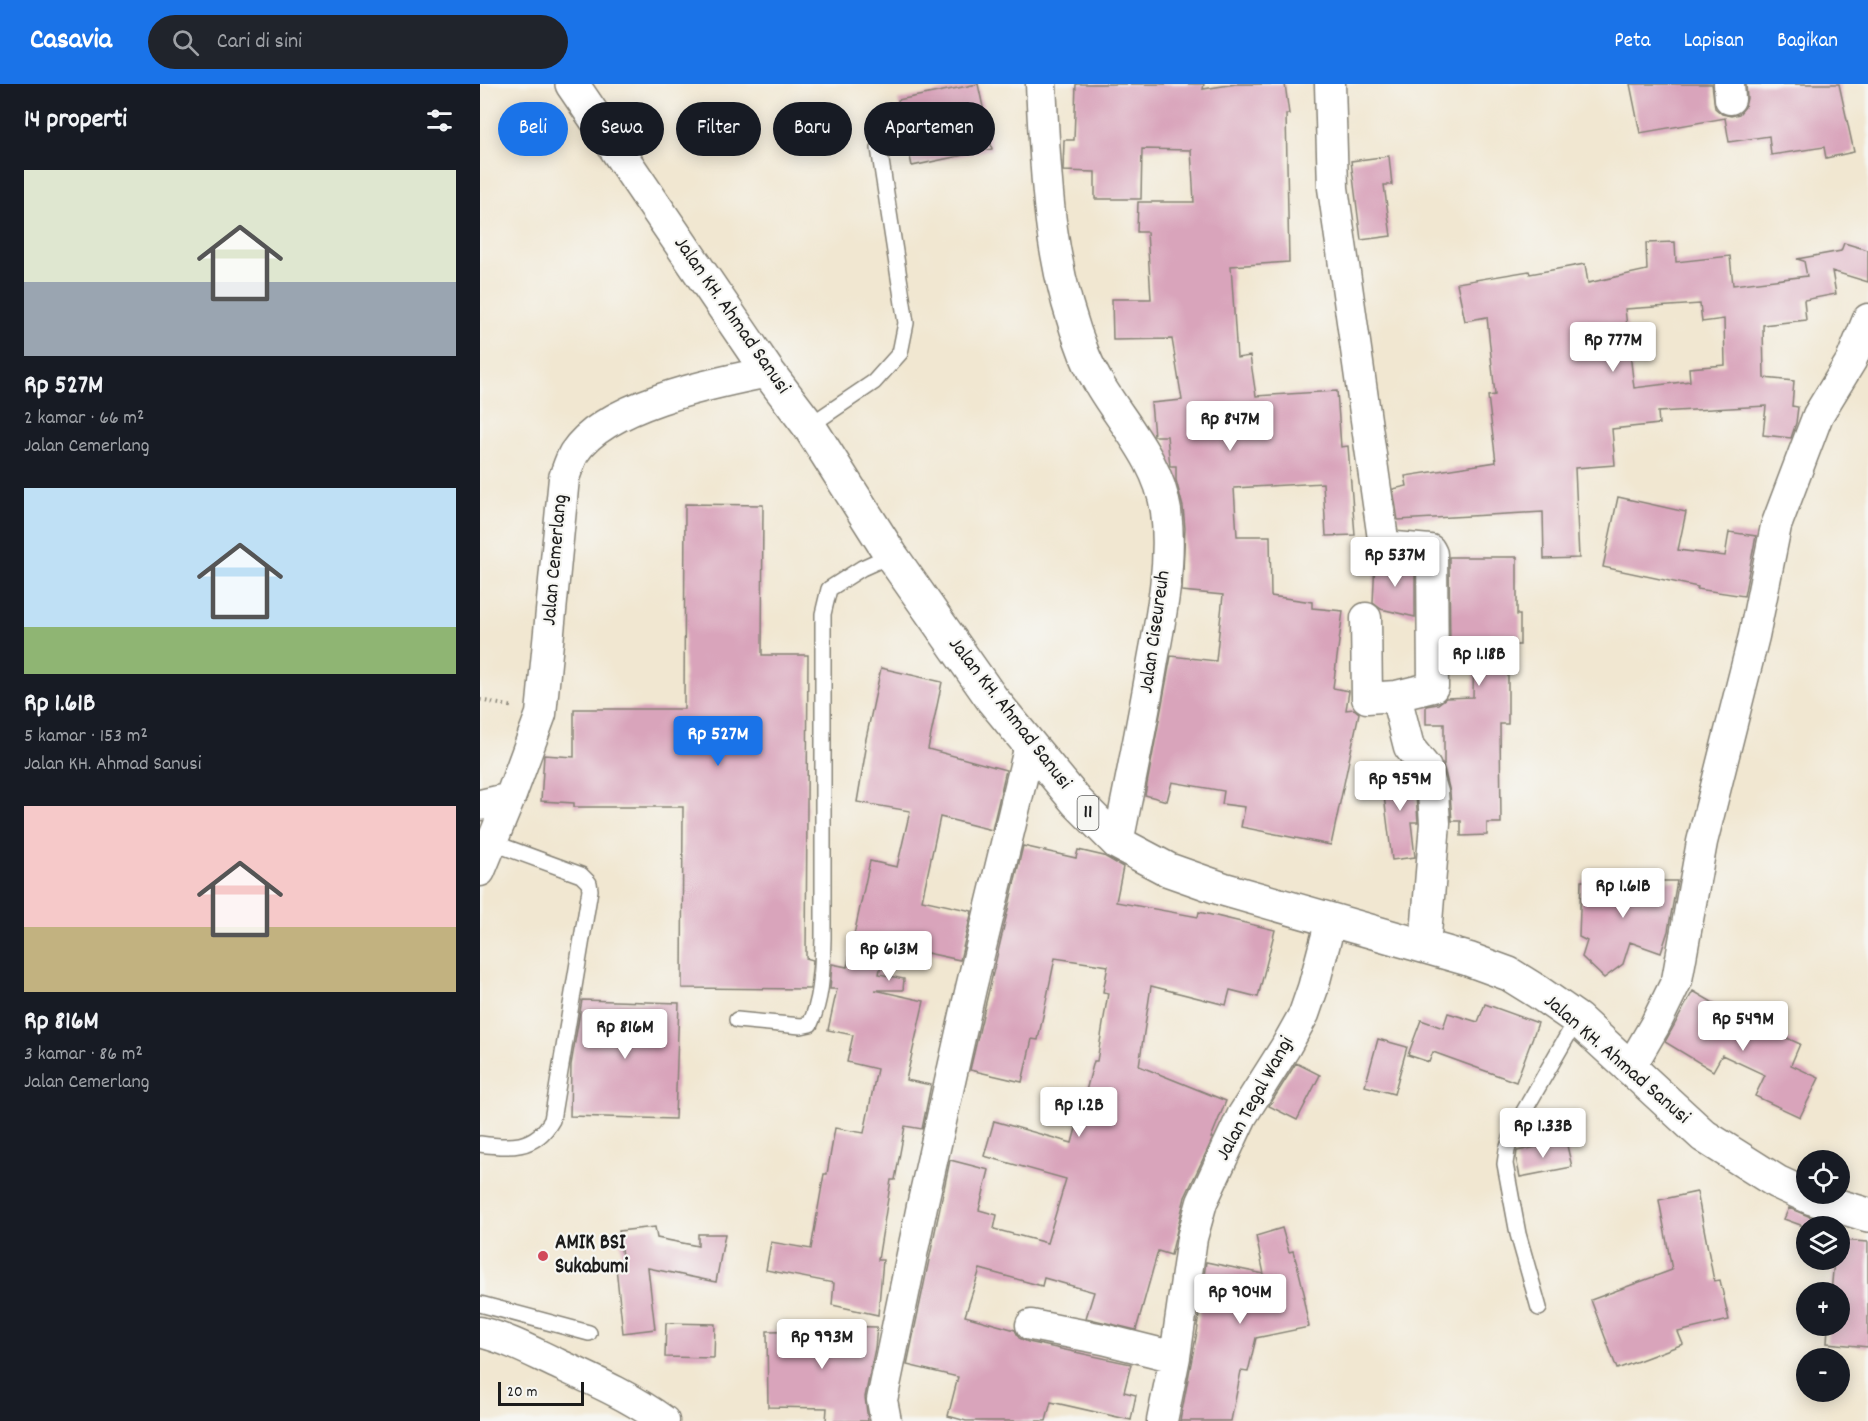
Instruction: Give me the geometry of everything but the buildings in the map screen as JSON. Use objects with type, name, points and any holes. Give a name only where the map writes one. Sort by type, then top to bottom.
[{"type":"highway","name":"Jalan KH. Ahmad Sanusi","points":[[572,84],[768,372],[808,426],[891,555],[992,699],[1077,802],[1118,843],[1169,870],[1223,889],[1468,959],[1509,974],[1577,1019],[1704,1136],[1777,1182],[1812,1198],[1868,1215]]},
{"type":"street","name":"Jalan Ciseureuh","points":[[1041,84],[1050,227],[1067,304],[1090,365],[1103,390],[1150,462],[1159,483],[1166,512],[1165,595],[1143,723],[1118,843]]},
{"type":"street","points":[[1330,84],[1333,188],[1384,547],[1430,550],[1432,554],[1433,687],[1430,690],[1367,698],[1366,618]]},
{"type":"street","points":[[1630,1068],[1677,980],[1702,842],[1754,636],[1776,526],[1818,415],[1851,361],[1868,319]]},
{"type":"street","name":"Jalan Cemerlang","points":[[480,871],[541,714],[564,478],[574,453],[596,430],[627,412],[712,383],[768,372]]},
{"type":"street","points":[[1396,696],[1409,747],[1426,768],[1433,793],[1435,823],[1425,947]]},
{"type":"street","points":[[886,1421],[882,1400],[919,1217],[976,966],[1030,745]]},
{"type":"street","points":[[480,805],[510,798]]},
{"type":"street","name":"Jalan Tegal Wangi","points":[[1162,1421],[1176,1357],[1192,1238],[1202,1202],[1242,1116],[1304,1014],[1331,920]]},
{"type":"street","points":[[1031,1325],[1103,1339],[1176,1357]]},
{"type":"street","points":[[480,1332],[501,1337],[603,1384],[640,1403],[664,1421]]},
{"type":"lane","points":[[808,426],[874,382],[900,353],[906,323],[880,156]]},
{"type":"lane","points":[[737,1020],[801,1026],[810,1024],[817,1009],[822,983],[823,938],[823,614],[829,588],[862,568],[891,555]]},
{"type":"lane","points":[[480,1144],[504,1148],[519,1145],[545,1132],[552,1120],[590,890],[589,883],[580,875],[491,842]]},
{"type":"lane","points":[[1539,1308],[1518,1234],[1506,1164],[1507,1150],[1515,1127],[1577,1019]]},
{"type":"lane","points":[[480,1304],[589,1333]]},
{"type":"place","name":"AMIK BSI Sukabumi","points":[[543,1256]]}]
